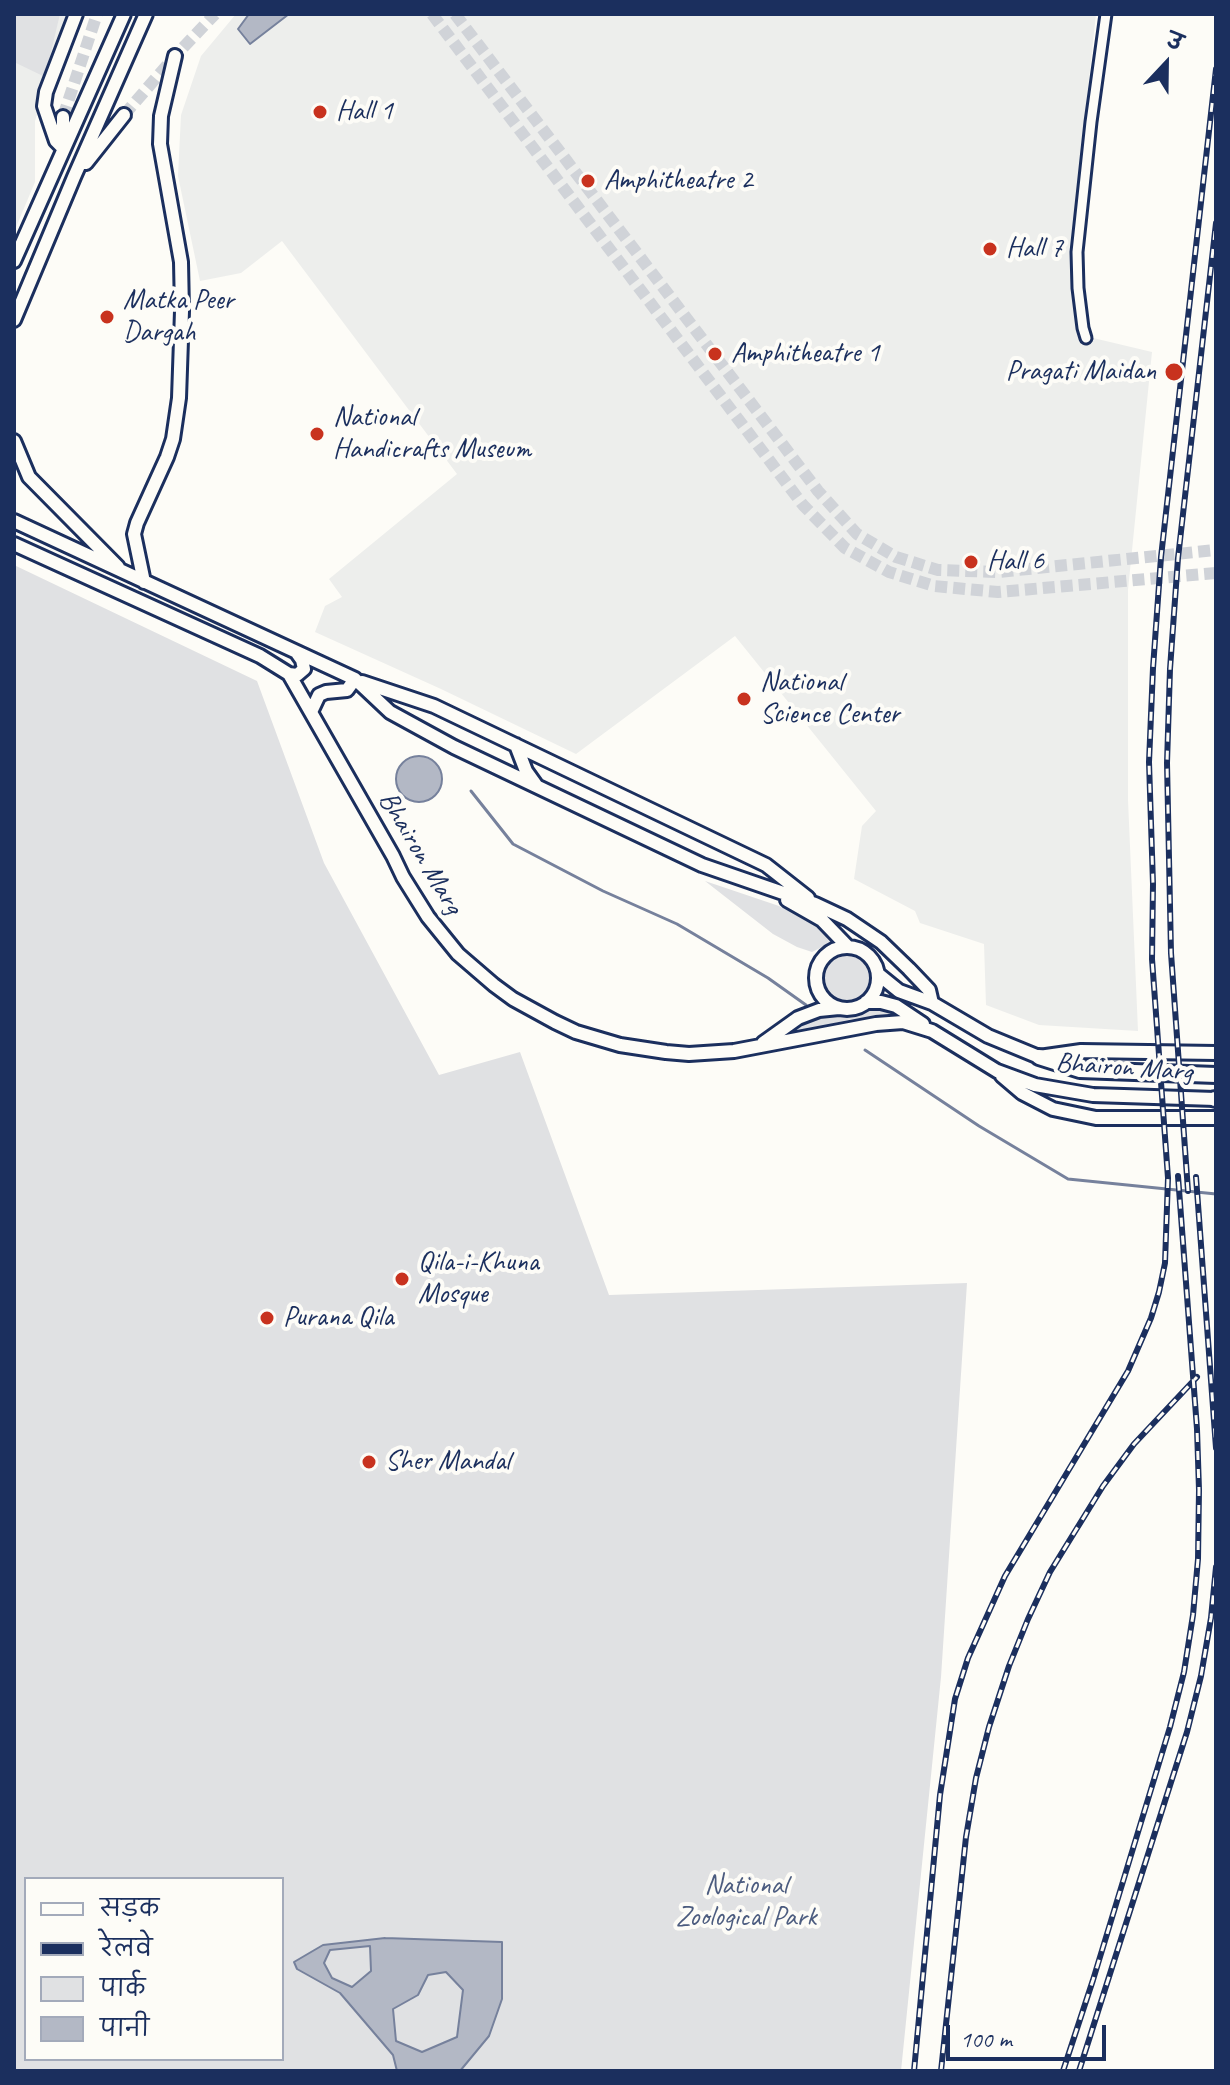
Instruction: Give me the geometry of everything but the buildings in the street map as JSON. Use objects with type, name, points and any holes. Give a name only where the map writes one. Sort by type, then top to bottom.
[{"type":"main road","points":[[63,148],[56,141],[44,106],[46,92],[76,14]]},
{"type":"main road","points":[[14,261],[124,14]]},
{"type":"main road","points":[[14,320],[146,14]]},
{"type":"main road","points":[[144,582],[134,534],[173,439],[179,398],[181,262],[160,144],[161,116],[175,56]]},
{"type":"main road","points":[[74,177],[124,115]]},
{"type":"main road","points":[[63,117],[63,148]]},
{"type":"main road","points":[[14,441],[29,477],[125,574]]},
{"type":"main road","name":"Bhairon Marg","points":[[14,521],[357,680],[390,712],[454,747],[702,865],[815,904],[847,919],[881,942],[929,990],[937,1006],[988,1036],[1039,1057],[1081,1051],[1216,1053]]},
{"type":"main road","name":"Bhairon Marg","points":[[14,544],[260,656],[289,674],[432,923],[458,954],[494,985],[513,999],[576,1032],[620,1045],[689,1054],[757,1048],[892,1022],[932,1031],[997,1071],[1035,1085],[1093,1095],[1216,1099]]},
{"type":"main road","points":[[289,674],[297,675],[304,669],[297,653]]},
{"type":"main road","points":[[311,712],[319,695],[347,690],[357,680],[434,706],[766,865],[815,904]]},
{"type":"main road","points":[[516,745],[526,771],[538,787]]},
{"type":"main road","points":[[760,885],[822,920],[848,947],[865,953],[874,962],[878,974],[877,987],[866,1002]]},
{"type":"main road","points":[[841,1008],[828,1002],[820,992],[816,973],[824,956],[835,949],[848,947]]},
{"type":"main road","points":[[757,1048],[798,1018],[819,1010],[854,1008],[866,1002],[881,1002],[904,1009],[932,1031],[937,1006],[899,991],[878,974]]},
{"type":"main road","points":[[1039,1057],[1080,1070],[1216,1075]]},
{"type":"main road","points":[[997,1071],[1022,1093],[1053,1109],[1096,1118],[1216,1118]]},
{"type":"street","points":[[1086,338],[1078,288],[1077,252],[1106,14]]},
{"type":"shaded area","points":[[14,14],[67,14],[35,121],[35,182],[14,232]]},
{"type":"shaded area","name":"Pragati Maidan","points":[[236,14],[1096,14],[1071,246],[1078,337],[1152,352],[1128,590],[1128,800],[1138,1031],[1039,1025],[986,1005],[984,944],[920,923],[915,911],[854,879],[862,826],[876,811],[735,636],[576,754],[315,632],[325,606],[342,597],[329,579],[457,474],[282,241],[241,273],[200,281],[178,176],[181,115],[201,56]]},
{"type":"green space","points":[[14,14],[60,14],[45,77],[14,62]]},
{"type":"green space","name":"National Zoological Park","points":[[14,565],[257,681],[324,863],[439,1075],[520,1052],[609,1295],[967,1283],[941,1677],[901,2071],[14,2071]]},
{"type":"green space","points":[[705,881],[779,906],[819,925],[834,941],[812,952],[797,947],[773,934]]},
{"type":"green space","points":[[847,955],[863,962],[870,978],[863,994],[847,1001],[831,994],[824,978],[831,962]]},
{"type":"green space","points":[[874,1008],[890,1010],[904,1017],[851,1019],[789,1035],[817,1017],[834,1014],[852,1016]]},
{"type":"water","points":[[249,14],[289,14],[250,44],[238,29]]},
{"type":"water","points":[[419,756],[435,763],[442,779],[435,795],[419,802],[403,795],[396,779],[403,763]]},
{"type":"water","points":[[385,1938],[502,1942],[502,1999],[489,2036],[460,2071],[397,2071],[393,2055],[340,1993],[297,1969],[294,1962],[323,1945]],"holes":[[[370,1946],[371,1971],[352,1987],[332,1978],[324,1963],[330,1950]],[[446,1972],[463,1990],[457,2037],[422,2052],[396,2041],[393,2009],[418,1995],[428,1975]]]},
{"type":"waterway","points":[[471,791],[513,844],[603,891],[677,924],[768,978],[806,1005]]},
{"type":"waterway","points":[[865,1050],[979,1126],[1068,1179],[1216,1194]]},
{"type":"tunnel","points":[[63,117],[97,14]]},
{"type":"tunnel","points":[[124,115],[215,14]]},
{"type":"tunnel","points":[[432,14],[803,505],[845,548],[889,572],[934,586],[998,592],[1216,573]]},
{"type":"tunnel","points":[[455,14],[818,491],[857,534],[896,557],[938,570],[998,572],[1216,550]]},
{"type":"railway","points":[[914,2071],[940,1795],[955,1699],[968,1658],[1005,1576],[1128,1371],[1151,1318],[1165,1263],[1168,1178],[1152,959],[1149,762],[1153,668],[1161,557],[1216,69]]},
{"type":"railway","points":[[1188,1191],[1171,953],[1167,763],[1178,558],[1216,223]]},
{"type":"railway","points":[[1063,2071],[1170,1727],[1184,1672],[1193,1615],[1198,1559],[1197,1429],[1178,1176]]},
{"type":"railway","points":[[1196,1177],[1216,1448]]},
{"type":"railway","points":[[941,2071],[966,1837],[976,1778],[1009,1666],[1050,1572],[1103,1486],[1134,1444],[1197,1377]]},
{"type":"railway","points":[[1079,2071],[1187,1732],[1201,1676],[1216,1567]]},
{"type":"place","name":"Hall 1","points":[[320,112]]},
{"type":"place","name":"Amphitheatre 2","points":[[588,181]]},
{"type":"place","name":"Hall 7","points":[[990,249]]},
{"type":"place","name":"Matka Peer Dargah","points":[[107,317]]},
{"type":"place","name":"Amphitheatre 1","points":[[715,354]]},
{"type":"place","name":"Pragati Maidan","points":[[1174,372]]},
{"type":"place","name":"National Handicrafts Museum","points":[[317,434]]},
{"type":"place","name":"Hall 6","points":[[971,562]]},
{"type":"place","name":"National Science Center","points":[[744,699]]},
{"type":"place","name":"Qila-i-Khuna Mosque","points":[[402,1279]]},
{"type":"place","name":"Purana Qila","points":[[267,1318]]},
{"type":"place","name":"Sher Mandal","points":[[369,1462]]}]
